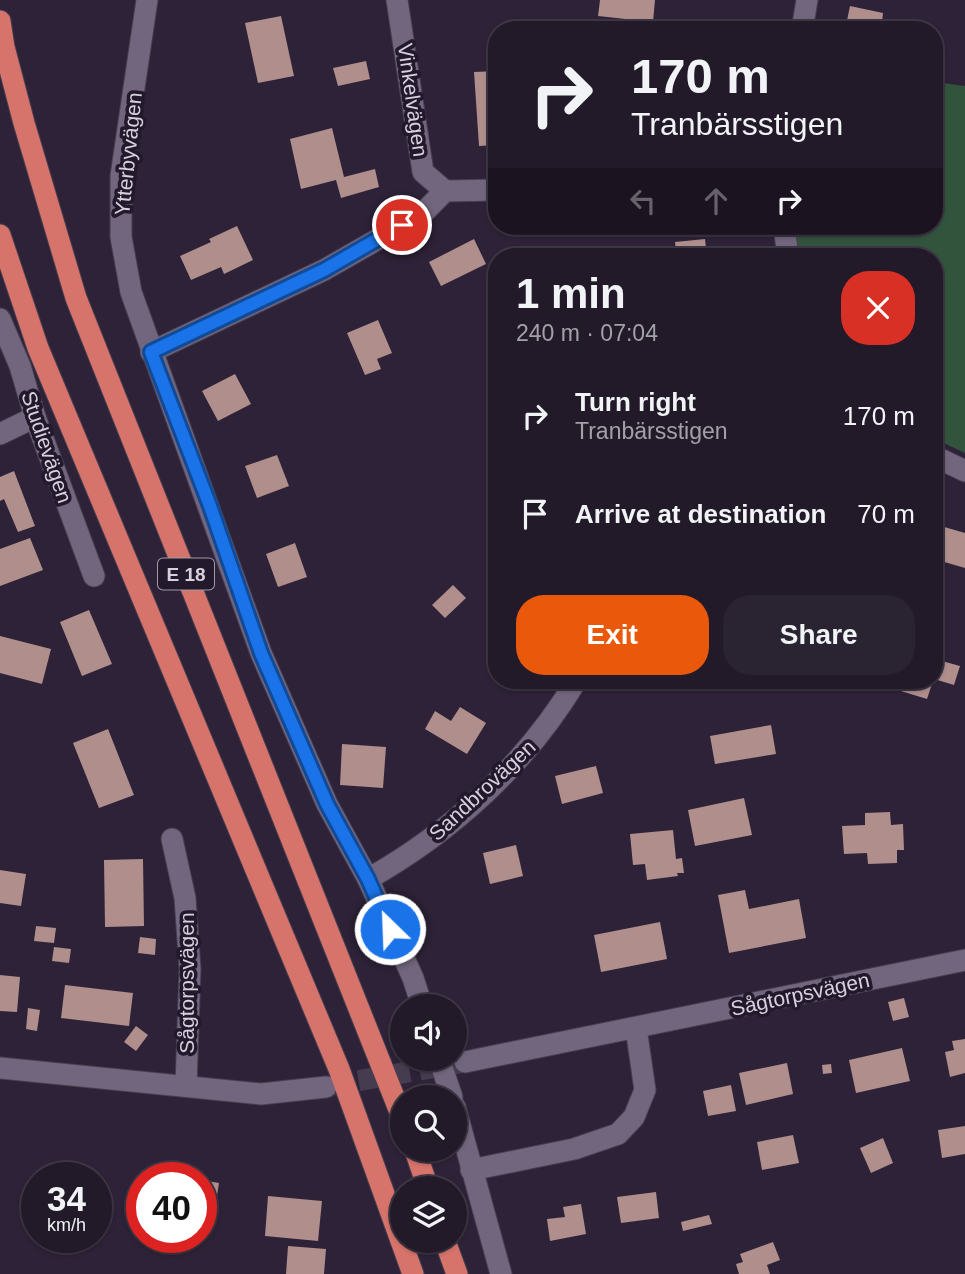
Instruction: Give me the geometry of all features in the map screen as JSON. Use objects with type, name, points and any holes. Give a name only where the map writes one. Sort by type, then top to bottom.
[{"type":"highway","name":"E 18","points":[[0,20],[24,123],[76,298],[390,1087]]},
{"type":"highway","name":"E 18","points":[[0,235],[38,348],[339,1069],[413,1274]]},
{"type":"highway","points":[[449,1253],[457,1274]]},
{"type":"street","name":"Ytterbyvägen","points":[[147,0],[121,176],[121,237],[131,292],[261,653],[327,804],[368,879],[418,994]]},
{"type":"street","name":"Vinkelvägen","points":[[397,0],[424,172],[445,191]]},
{"type":"street","points":[[804,21],[807,0]]},
{"type":"street","points":[[151,352],[324,270],[422,214],[445,191],[488,190]]},
{"type":"street","name":"Studievägen","points":[[0,319],[20,366],[35,417],[94,576]]},
{"type":"street","points":[[0,435],[35,417]]},
{"type":"street","points":[[943,460],[965,471]]},
{"type":"street","name":"Sandbrovägen","points":[[368,879],[411,853],[482,796],[536,742],[571,689]]},
{"type":"street","name":"Sågtorpsvägen","points":[[172,839],[186,898],[190,969],[186,1086]]},
{"type":"street","name":"Sågtorpsvägen","points":[[467,1062],[965,960]]},
{"type":"street","points":[[471,1170],[574,1149],[618,1134],[634,1117],[645,1090],[636,1028]]},
{"type":"street","points":[[0,1068],[261,1094],[326,1087]]},
{"type":"street","points":[[467,1154],[501,1274]]},
{"type":"green space","points":[[943,83],[965,86],[965,453],[943,443],[943,248],[795,248],[794,235],[943,235]]},
{"type":"building","points":[[600,0],[655,0],[653,21],[598,16]]},
{"type":"building","points":[[850,6],[883,13],[882,21],[847,21]]},
{"type":"building","points":[[281,16],[294,76],[258,83],[245,23]]},
{"type":"building","points":[[366,61],[370,79],[338,86],[333,68]]},
{"type":"building","points":[[488,71],[488,146],[479,146],[474,72]]},
{"type":"building","points":[[332,128],[344,177],[375,169],[379,187],[341,198],[336,180],[301,189],[290,139]]},
{"type":"building","points":[[237,226],[253,260],[224,274],[221,267],[191,280],[180,256]]},
{"type":"building","points":[[474,239],[486,264],[441,286],[429,262]]},
{"type":"building","points":[[705,239],[706,248],[676,248],[675,242]]},
{"type":"building","points":[[378,320],[392,353],[377,359],[381,369],[365,375],[347,333]]},
{"type":"building","points":[[235,374],[251,404],[218,421],[202,391]]},
{"type":"building","points":[[277,455],[289,486],[257,498],[245,466]]},
{"type":"building","points":[[14,471],[35,526],[18,532],[4,499],[0,501],[0,477]]},
{"type":"building","points":[[943,527],[965,533],[965,568],[943,562]]},
{"type":"building","points":[[30,538],[43,570],[0,586],[0,549]]},
{"type":"building","points":[[295,543],[307,577],[278,587],[266,554]]},
{"type":"building","points":[[453,585],[466,598],[445,618],[432,605]]},
{"type":"building","points":[[89,610],[112,664],[82,676],[60,622]]},
{"type":"building","points":[[0,636],[51,649],[42,684],[0,673]]},
{"type":"building","points":[[943,661],[960,666],[954,685],[943,682]]},
{"type":"building","points":[[894,689],[930,689],[927,699]]},
{"type":"building","points":[[460,707],[486,723],[467,754],[425,729],[435,711],[451,721]]},
{"type":"building","points":[[771,725],[776,754],[715,764],[710,736]]},
{"type":"building","points":[[108,729],[134,795],[99,808],[73,743]]},
{"type":"building","points":[[342,744],[386,747],[383,788],[340,785]]},
{"type":"building","points":[[596,766],[603,793],[562,804],[555,776]]},
{"type":"building","points":[[744,798],[752,835],[695,846],[688,810]]},
{"type":"building","points":[[890,812],[891,825],[903,824],[904,850],[897,850],[897,863],[868,864],[867,853],[844,854],[842,826],[865,825],[865,813]]},
{"type":"building","points":[[673,830],[676,859],[682,858],[684,873],[647,880],[645,864],[633,865],[630,834]]},
{"type":"building","points":[[516,845],[523,876],[490,884],[483,853]]},
{"type":"building","points":[[143,859],[144,926],[105,927],[104,860]]},
{"type":"building","points":[[0,870],[26,874],[21,906],[0,903]]},
{"type":"building","points":[[745,890],[749,909],[799,899],[806,938],[729,953],[718,895]]},
{"type":"building","points":[[660,922],[667,959],[601,972],[594,935]]},
{"type":"building","points":[[36,926],[56,928],[54,943],[34,941]]},
{"type":"building","points":[[140,937],[156,939],[155,955],[138,953]]},
{"type":"building","points":[[54,947],[71,949],[69,963],[52,961]]},
{"type":"building","points":[[0,975],[20,977],[17,1012],[0,1011]]},
{"type":"building","points":[[65,985],[133,993],[129,1026],[61,1018]]},
{"type":"building","points":[[904,998],[909,1017],[893,1021],[888,1002]]},
{"type":"building","points":[[28,1008],[40,1010],[37,1031],[26,1029]]},
{"type":"building","points":[[136,1026],[148,1035],[136,1051],[124,1042]]},
{"type":"building","points":[[965,1039],[965,1073],[950,1077],[945,1052],[954,1050],[952,1041]]},
{"type":"building","points":[[902,1048],[910,1081],[856,1093],[849,1060]]},
{"type":"building","points":[[787,1063],[793,1094],[746,1105],[739,1073]]},
{"type":"building","points":[[831,1064],[832,1073],[823,1074],[822,1065]]},
{"type":"building","points":[[731,1085],[736,1111],[708,1116],[703,1091]]},
{"type":"building","points":[[965,1126],[965,1154],[942,1158],[938,1130]]},
{"type":"building","points":[[793,1135],[799,1163],[762,1170],[757,1142]]},
{"type":"building","points":[[883,1138],[893,1163],[871,1173],[860,1148]]},
{"type":"building","points":[[656,1192],[659,1218],[621,1223],[617,1197]]},
{"type":"building","points":[[268,1196],[322,1201],[318,1241],[265,1236]]},
{"type":"building","points":[[581,1204],[586,1234],[550,1241],[547,1219],[565,1217],[563,1207]]},
{"type":"building","points":[[709,1215],[712,1224],[683,1231],[681,1222]]},
{"type":"building","points":[[773,1242],[780,1260],[767,1265],[770,1274],[739,1274],[736,1264],[743,1262],[740,1254]]},
{"type":"building","points":[[288,1246],[326,1249],[324,1274],[286,1274]]},
{"type":"tunnel","points":[[328,1086],[414,1071]]},
{"type":"route","points":[[390,929],[368,879],[327,804],[261,653],[210,506],[151,352],[324,270],[402,225]]}]
